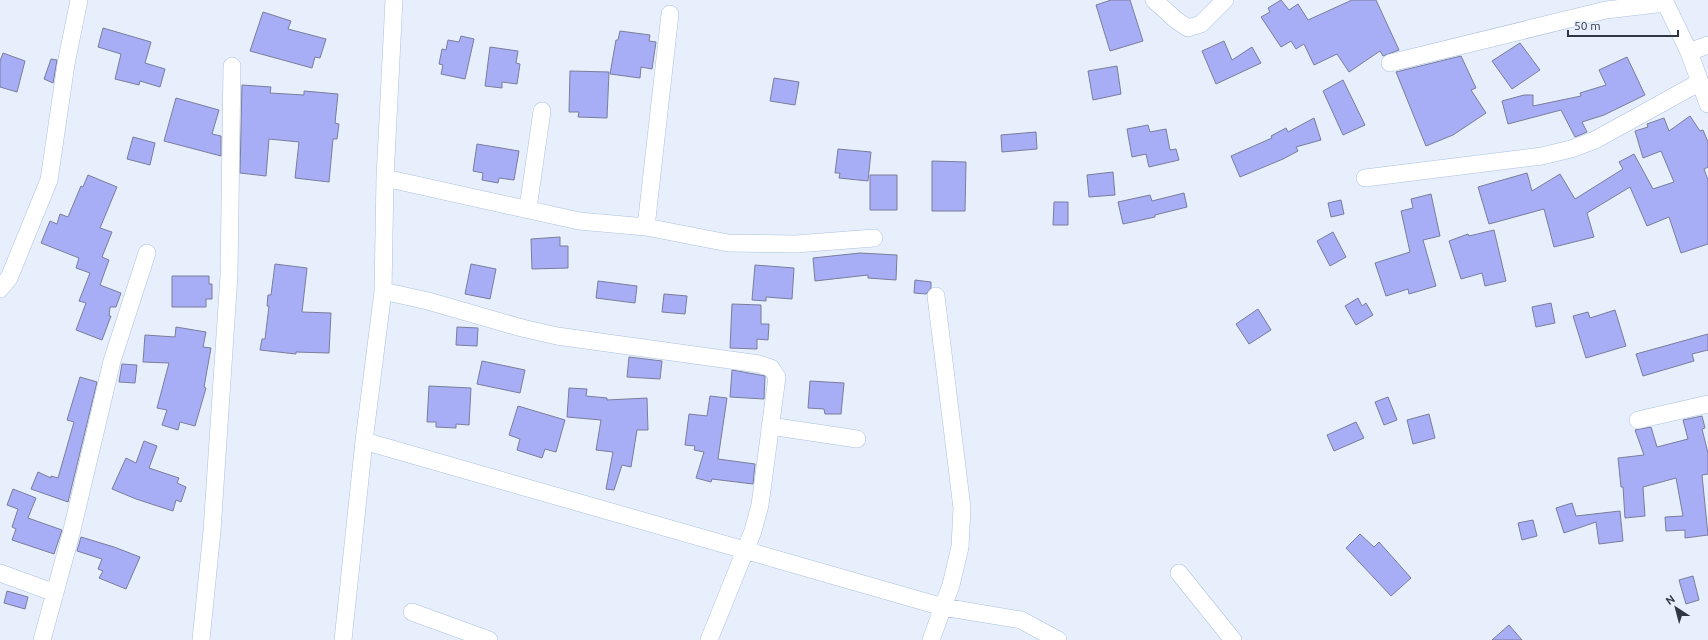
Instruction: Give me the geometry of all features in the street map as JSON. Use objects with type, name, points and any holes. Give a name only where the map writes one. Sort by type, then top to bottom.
[{"type":"street","points":[[0,289],[9,278],[49,180],[66,64],[79,0]]},
{"type":"street","points":[[343,640],[364,441],[383,292],[385,178],[394,0]]},
{"type":"street","points":[[1154,0],[1176,20],[1188,28],[1202,24],[1225,0]]},
{"type":"street","points":[[1390,63],[1606,10],[1665,2],[1689,52],[1708,104]]},
{"type":"street","points":[[646,226],[670,14]]},
{"type":"street","points":[[1689,52],[1708,45]]},
{"type":"street","points":[[201,640],[212,531],[228,282],[232,66]]},
{"type":"street","points":[[1365,178],[1542,156],[1570,149],[1595,140],[1700,82]]},
{"type":"street","points":[[528,208],[542,111]]},
{"type":"street","points":[[385,178],[528,208],[579,221],[646,226],[728,242],[796,244],[874,238]]},
{"type":"street","points":[[42,640],[56,593],[112,361],[147,253]]},
{"type":"street","points":[[383,292],[428,301],[522,328],[557,336],[759,364],[771,368],[777,377],[760,505],[753,532],[710,640]]},
{"type":"street","points":[[931,640],[951,585],[960,547],[962,508],[936,296]]},
{"type":"street","points":[[1638,420],[1708,404]]},
{"type":"street","points":[[770,426],[857,439]]},
{"type":"street","points":[[364,441],[943,607],[1021,620],[1058,640]]},
{"type":"street","points":[[0,573],[56,593]]},
{"type":"street","points":[[1179,573],[1233,640]]},
{"type":"street","points":[[412,612],[488,640]]},
{"type":"building","points":[[1111,0],[1130,0],[1143,41],[1110,51],[1096,5]]},
{"type":"building","points":[[1281,0],[1289,10],[1298,4],[1308,20],[1352,0],[1376,0],[1399,50],[1383,56],[1380,51],[1349,72],[1337,54],[1314,65],[1304,44],[1296,49],[1291,41],[1281,47],[1261,17],[1270,12],[1268,8]]},
{"type":"building","points":[[263,12],[291,21],[288,29],[326,39],[320,58],[315,57],[312,68],[250,51]]},
{"type":"building","points":[[103,28],[151,42],[145,63],[165,69],[160,87],[140,81],[139,85],[115,79],[121,54],[98,47]]},
{"type":"building","points":[[620,31],[650,35],[649,41],[656,42],[652,69],[641,67],[640,78],[610,74],[616,40],[618,40]]},
{"type":"building","points":[[461,36],[474,39],[465,79],[441,74],[443,65],[439,64],[442,49],[446,50],[448,40],[459,42]]},
{"type":"building","points":[[1224,41],[1232,60],[1252,47],[1261,63],[1216,84],[1202,51]]},
{"type":"building","points":[[1520,43],[1540,70],[1512,89],[1492,61]]},
{"type":"building","points":[[490,47],[518,51],[516,63],[520,64],[517,84],[502,82],[502,88],[485,86]]},
{"type":"building","points":[[3,53],[25,61],[17,92],[0,87],[0,61]]},
{"type":"building","points":[[1461,56],[1476,88],[1471,90],[1486,113],[1453,135],[1426,146],[1396,72]]},
{"type":"building","points":[[1627,57],[1645,95],[1604,115],[1582,122],[1587,132],[1575,137],[1561,110],[1508,124],[1502,101],[1524,95],[1533,95],[1533,106],[1581,96],[1580,93],[1606,85],[1599,70]]},
{"type":"building","points":[[51,59],[57,60],[53,83],[44,79]]},
{"type":"building","points":[[1117,66],[1121,94],[1093,100],[1088,71]]},
{"type":"building","points":[[570,71],[609,72],[607,118],[578,117],[579,112],[569,112]]},
{"type":"building","points":[[774,78],[799,82],[795,105],[770,101]]},
{"type":"building","points":[[1343,80],[1365,125],[1343,135],[1323,91]]},
{"type":"building","points":[[242,85],[271,87],[270,93],[304,95],[304,91],[338,94],[335,123],[339,124],[337,139],[333,139],[329,182],[295,178],[299,142],[269,139],[266,176],[240,173]]},
{"type":"building","points":[[176,98],[219,110],[212,134],[221,136],[221,156],[164,141]]},
{"type":"building","points":[[1690,116],[1700,131],[1703,130],[1708,142],[1708,167],[1704,169],[1708,180],[1708,244],[1681,253],[1669,217],[1647,226],[1630,187],[1587,213],[1594,237],[1554,247],[1544,209],[1489,224],[1478,187],[1527,173],[1532,191],[1560,174],[1575,199],[1623,169],[1619,162],[1634,154],[1653,189],[1674,182],[1661,151],[1643,158],[1635,131],[1648,127],[1647,124],[1664,118],[1669,131]]},
{"type":"building","points":[[1314,118],[1321,140],[1296,147],[1298,151],[1240,177],[1231,156],[1272,138],[1271,136],[1286,128],[1288,132]]},
{"type":"building","points":[[1148,125],[1150,132],[1166,129],[1170,150],[1176,149],[1179,160],[1149,167],[1146,154],[1132,157],[1127,129]]},
{"type":"building","points":[[1036,132],[1037,149],[1002,152],[1001,135]]},
{"type":"building","points":[[133,137],[155,143],[150,165],[127,159]]},
{"type":"building","points":[[477,144],[519,151],[514,180],[499,178],[498,183],[482,180],[483,173],[473,171]]},
{"type":"building","points":[[838,149],[871,152],[868,181],[839,178],[840,173],[835,173]]},
{"type":"building","points":[[932,161],[966,162],[965,211],[932,211]]},
{"type":"building","points":[[1113,172],[1115,195],[1089,197],[1087,175]]},
{"type":"building","points":[[88,175],[117,187],[100,228],[112,232],[102,257],[109,260],[100,285],[121,293],[116,307],[110,307],[109,316],[111,316],[102,340],[76,330],[86,303],[79,301],[90,273],[76,268],[79,258],[41,243],[50,221],[57,224],[60,214],[68,217],[81,186],[83,187]]},
{"type":"building","points":[[870,175],[897,175],[897,210],[870,210]]},
{"type":"building","points":[[1184,193],[1187,207],[1155,215],[1155,217],[1123,224],[1118,202],[1150,195],[1152,201]]},
{"type":"building","points":[[1431,194],[1440,236],[1423,240],[1436,286],[1409,294],[1408,289],[1386,296],[1375,263],[1410,252],[1401,211],[1413,208],[1411,199]]},
{"type":"building","points":[[1341,200],[1344,214],[1331,217],[1328,203]]},
{"type":"building","points":[[1054,202],[1068,202],[1068,225],[1053,225]]},
{"type":"building","points":[[1494,230],[1506,281],[1485,286],[1482,273],[1461,279],[1449,241],[1468,234],[1469,236]]},
{"type":"building","points":[[1333,232],[1346,257],[1330,266],[1317,241]]},
{"type":"building","points":[[560,237],[560,246],[568,246],[568,268],[532,269],[531,239]]},
{"type":"building","points":[[860,253],[897,255],[896,280],[868,278],[868,275],[815,281],[813,258]]},
{"type":"building","points":[[275,264],[307,268],[302,312],[331,313],[329,353],[296,352],[296,354],[260,350],[262,339],[265,339],[269,306],[267,306],[268,295],[271,295]]},
{"type":"building","points":[[471,264],[496,269],[490,299],[465,294]]},
{"type":"building","points":[[755,265],[794,268],[792,299],[766,297],[766,301],[752,300]]},
{"type":"building","points":[[172,276],[209,276],[209,284],[212,284],[212,299],[206,299],[206,307],[172,307]]},
{"type":"building","points":[[915,280],[931,282],[931,288],[926,294],[914,293]]},
{"type":"building","points":[[598,281],[637,286],[635,303],[596,298]]},
{"type":"building","points":[[664,294],[687,296],[685,314],[662,312]]},
{"type":"building","points":[[1358,298],[1362,306],[1366,303],[1373,315],[1356,325],[1345,306]]},
{"type":"building","points":[[1551,303],[1555,323],[1536,327],[1532,307]]},
{"type":"building","points":[[732,304],[761,305],[761,324],[769,324],[768,340],[757,339],[757,349],[730,348]]},
{"type":"building","points":[[1258,309],[1271,330],[1249,344],[1236,324]]},
{"type":"building","points":[[1615,310],[1626,346],[1586,358],[1573,316],[1588,312],[1590,318]]},
{"type":"building","points":[[176,327],[206,332],[203,347],[211,348],[204,387],[206,388],[195,426],[180,422],[178,430],[162,425],[167,410],[157,408],[169,363],[143,362],[145,335],[175,337]]},
{"type":"building","points":[[457,327],[478,328],[477,346],[456,345]]},
{"type":"building","points":[[1708,334],[1708,350],[1692,354],[1694,361],[1643,376],[1636,354]]},
{"type":"building","points":[[629,357],[662,361],[660,379],[627,377]]},
{"type":"building","points":[[482,361],[525,370],[520,393],[477,384]]},
{"type":"building","points":[[122,364],[137,365],[135,383],[119,382]]},
{"type":"building","points":[[732,370],[765,376],[764,399],[730,397]]},
{"type":"building","points":[[80,377],[97,382],[68,502],[31,489],[38,472],[51,478],[51,476],[58,478],[74,422],[67,420]]},
{"type":"building","points":[[810,381],[844,383],[841,414],[825,414],[824,409],[808,408]]},
{"type":"building","points":[[429,386],[471,388],[469,425],[456,424],[456,428],[436,427],[436,422],[427,422]]},
{"type":"building","points":[[569,388],[587,389],[586,396],[607,398],[607,400],[647,398],[648,430],[637,430],[631,467],[622,465],[614,490],[606,489],[613,452],[596,450],[601,420],[567,417]]},
{"type":"building","points":[[710,396],[727,398],[718,459],[755,464],[753,484],[712,479],[711,482],[696,478],[704,452],[694,450],[695,446],[685,445],[689,414],[707,416]]},
{"type":"building","points":[[1388,397],[1397,420],[1384,425],[1375,402]]},
{"type":"building","points":[[518,406],[565,420],[556,452],[545,449],[542,458],[517,450],[520,439],[509,435]]},
{"type":"building","points":[[1429,414],[1435,438],[1413,444],[1407,420]]},
{"type":"building","points":[[1702,416],[1705,428],[1702,429],[1708,453],[1708,474],[1702,475],[1708,535],[1685,538],[1685,530],[1666,531],[1665,517],[1683,516],[1676,478],[1643,487],[1645,516],[1625,518],[1623,487],[1621,487],[1618,458],[1644,455],[1635,430],[1651,427],[1657,447],[1688,439],[1683,420]]},
{"type":"building","points":[[1356,422],[1364,438],[1334,451],[1327,435]]},
{"type":"building","points":[[144,441],[157,446],[149,468],[179,478],[177,483],[186,487],[181,502],[176,500],[173,511],[136,499],[112,489],[126,458],[136,463]]},
{"type":"building","points":[[13,489],[36,498],[28,518],[62,530],[54,554],[12,540],[16,529],[12,527],[18,509],[7,505]]},
{"type":"building","points":[[1572,503],[1576,516],[1620,511],[1623,541],[1599,544],[1596,522],[1564,533],[1556,508]]},
{"type":"building","points":[[1533,520],[1537,536],[1522,540],[1518,523]]},
{"type":"building","points":[[1360,534],[1374,547],[1379,542],[1411,578],[1391,596],[1346,548]]},
{"type":"building","points":[[81,537],[140,557],[126,589],[99,578],[103,571],[98,569],[102,559],[77,551]]},
{"type":"building","points":[[1693,576],[1699,600],[1686,604],[1679,580]]},
{"type":"building","points":[[7,591],[28,597],[25,609],[4,603]]},
{"type":"building","points":[[1509,625],[1522,640],[1492,640]]}]
